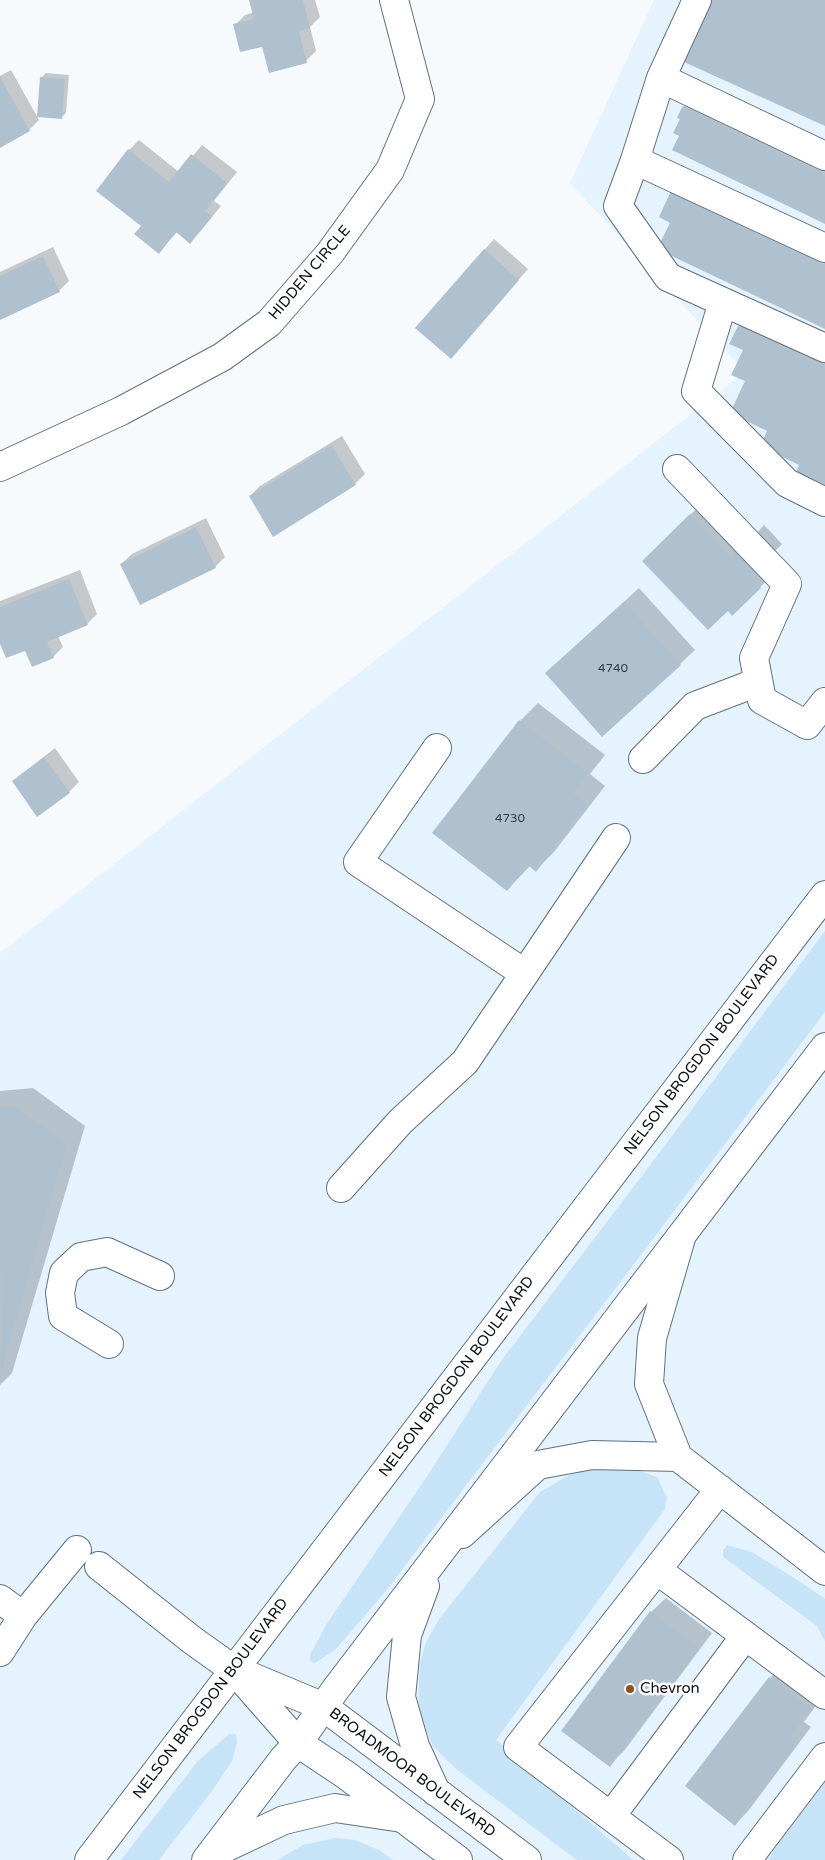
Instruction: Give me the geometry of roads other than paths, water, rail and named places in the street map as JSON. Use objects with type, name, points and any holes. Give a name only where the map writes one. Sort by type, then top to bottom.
[{"type":"main road","name":"HIDDEN CIRCLE","points":[[0,467],[121,411],[222,357],[269,323],[330,253],[390,170],[420,99],[394,0]]},
{"type":"main road","points":[[697,0],[661,78],[618,206],[668,277],[825,348]]},
{"type":"main road","points":[[661,78],[825,156]]},
{"type":"main road","points":[[635,160],[825,248]]},
{"type":"main road","points":[[723,302],[696,391],[787,483],[825,502]]},
{"type":"main road","points":[[677,469],[787,584],[754,658],[762,700],[807,725],[825,702]]},
{"type":"main road","points":[[643,759],[695,706],[758,682]]},
{"type":"main road","points":[[437,748],[358,862],[524,973]]},
{"type":"main road","points":[[341,1188],[400,1122],[465,1062],[616,838]]},
{"type":"main road","name":"NELSON BROGDON BOULEVARD","points":[[88,1860],[825,895]]},
{"type":"main road","points":[[207,1858],[284,1758],[298,1743],[324,1706],[825,1047]]},
{"type":"main road","points":[[681,1236],[652,1338],[649,1384],[678,1457],[825,1571]]},
{"type":"main road","points":[[109,1344],[63,1316],[60,1293],[64,1273],[81,1257],[107,1252],[160,1276]]},
{"type":"main road","points":[[436,1792],[415,1746],[401,1697],[407,1636],[434,1561],[538,1465],[592,1456],[678,1457]]},
{"type":"main road","points":[[669,1860],[518,1747],[720,1489]]},
{"type":"main road","points":[[0,1652],[23,1616],[77,1550]]},
{"type":"main road","points":[[99,1566],[192,1640],[234,1670],[298,1743],[346,1775],[458,1860]]},
{"type":"main road","points":[[657,1570],[825,1695]]},
{"type":"main road","points":[[0,1599],[23,1616]]},
{"type":"main road","points":[[611,1816],[746,1636]]},
{"type":"main road","name":"BROADMOOR BOULEVARD","points":[[234,1670],[324,1706],[527,1860]]},
{"type":"main road","points":[[746,1860],[825,1757]]},
{"type":"main road","points":[[207,1858],[284,1820],[335,1808],[402,1818]]},
{"type":"place","name":"Chevron","points":[[630,1689]]}]
